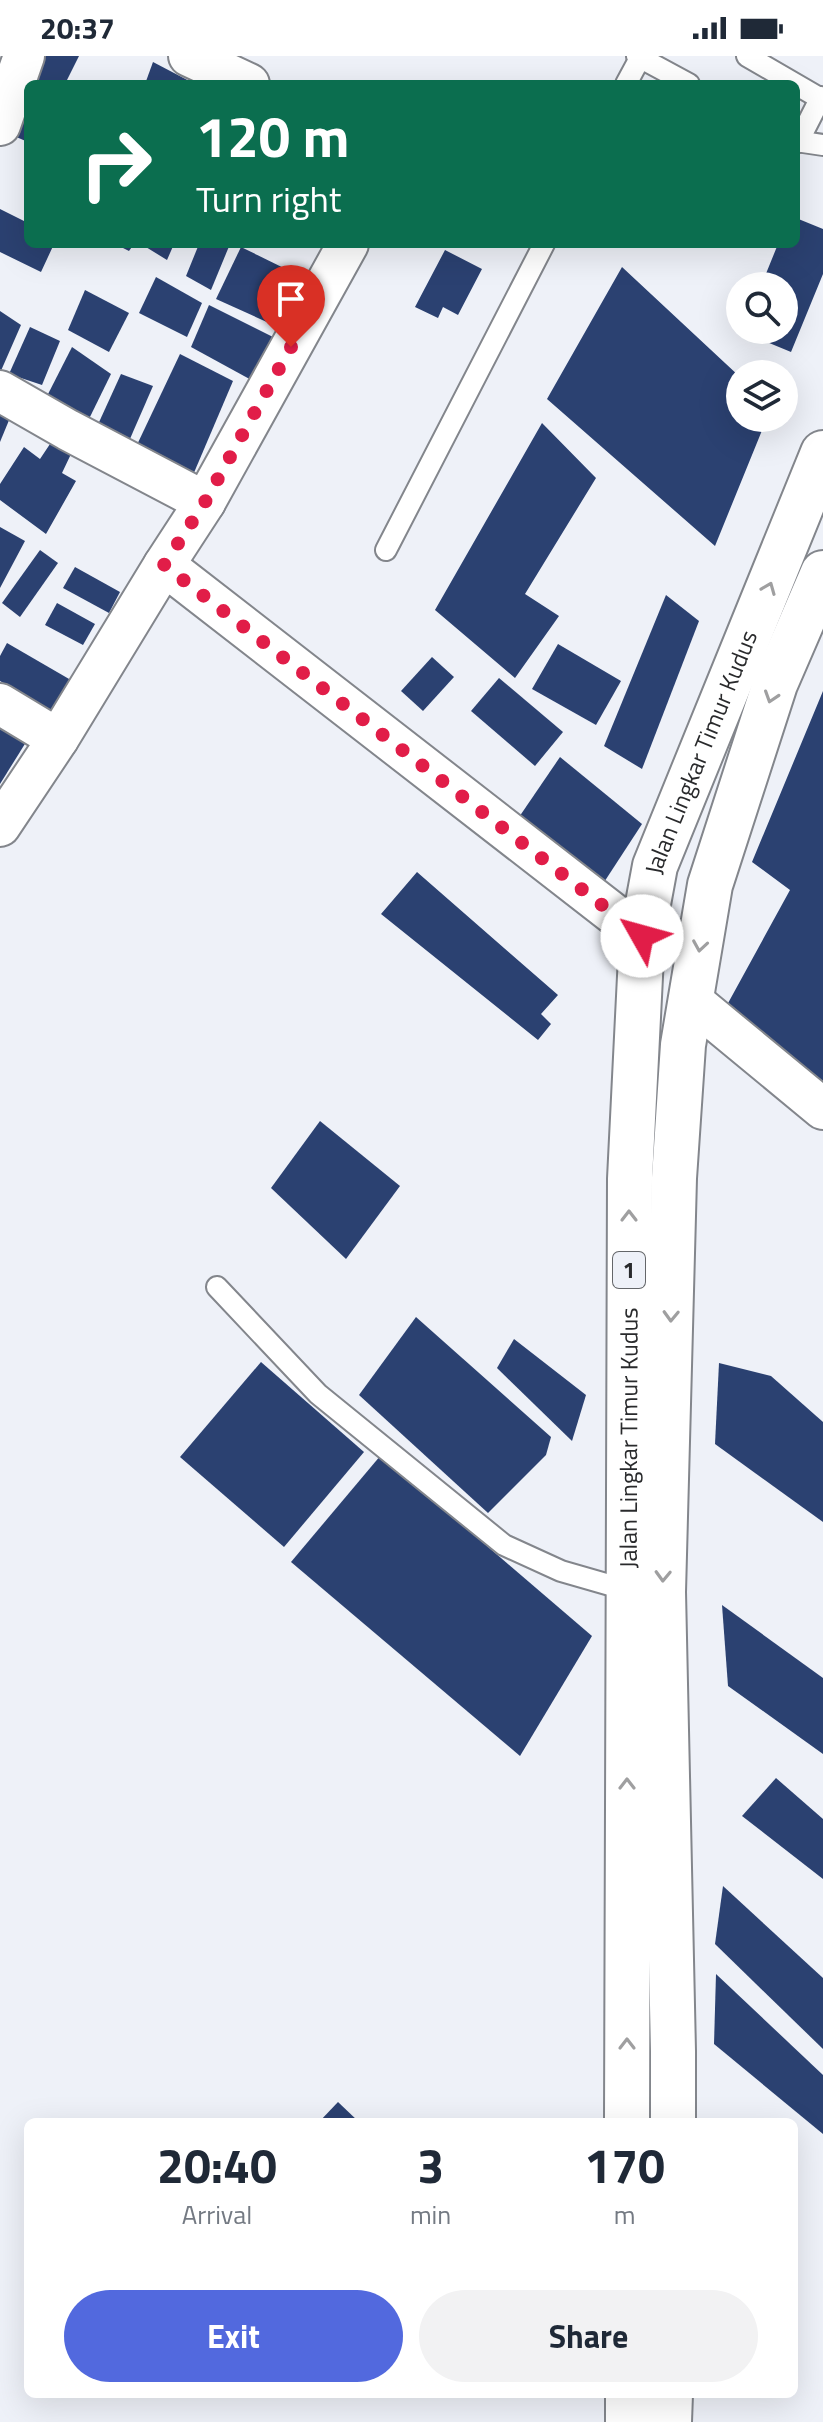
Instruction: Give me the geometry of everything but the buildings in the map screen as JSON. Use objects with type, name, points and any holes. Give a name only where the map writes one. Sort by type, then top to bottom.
[{"type":"highway","name":"Jalan Lingkar Timur Kudus","points":[[627,2118],[630,1179],[642,936],[655,866],[823,453]]},
{"type":"highway","name":"Jalan Lingkar Timur Kudus","points":[[673,2118],[663,1592],[674,1178],[683,1045],[710,885],[775,684],[823,573]]},
{"type":"highway","points":[[628,2398],[628,2422]]},
{"type":"highway","points":[[669,2422],[670,2398]]},
{"type":"street","points":[[0,125],[24,56]]},
{"type":"street","points":[[189,56],[240,80]]},
{"type":"street","points":[[0,826],[58,739],[205,502],[346,248]]},
{"type":"street","points":[[0,391],[205,502]]},
{"type":"street","points":[[164,565],[642,936]]},
{"type":"street","points":[[0,704],[58,739]]},
{"type":"street","points":[[691,1000],[823,1109]]},
{"type":"lane","points":[[747,56],[790,80]]},
{"type":"lane","points":[[628,80],[638,57],[681,80]]},
{"type":"lane","points":[[800,86],[822,98],[800,136]]},
{"type":"lane","points":[[800,141],[823,145]]},
{"type":"lane","points":[[386,550],[542,248]]},
{"type":"lane","points":[[217,1287],[318,1394],[504,1545],[561,1571],[627,1590]]},
{"type":"route","points":[[291,347],[205,502],[164,565],[642,936]]}]
